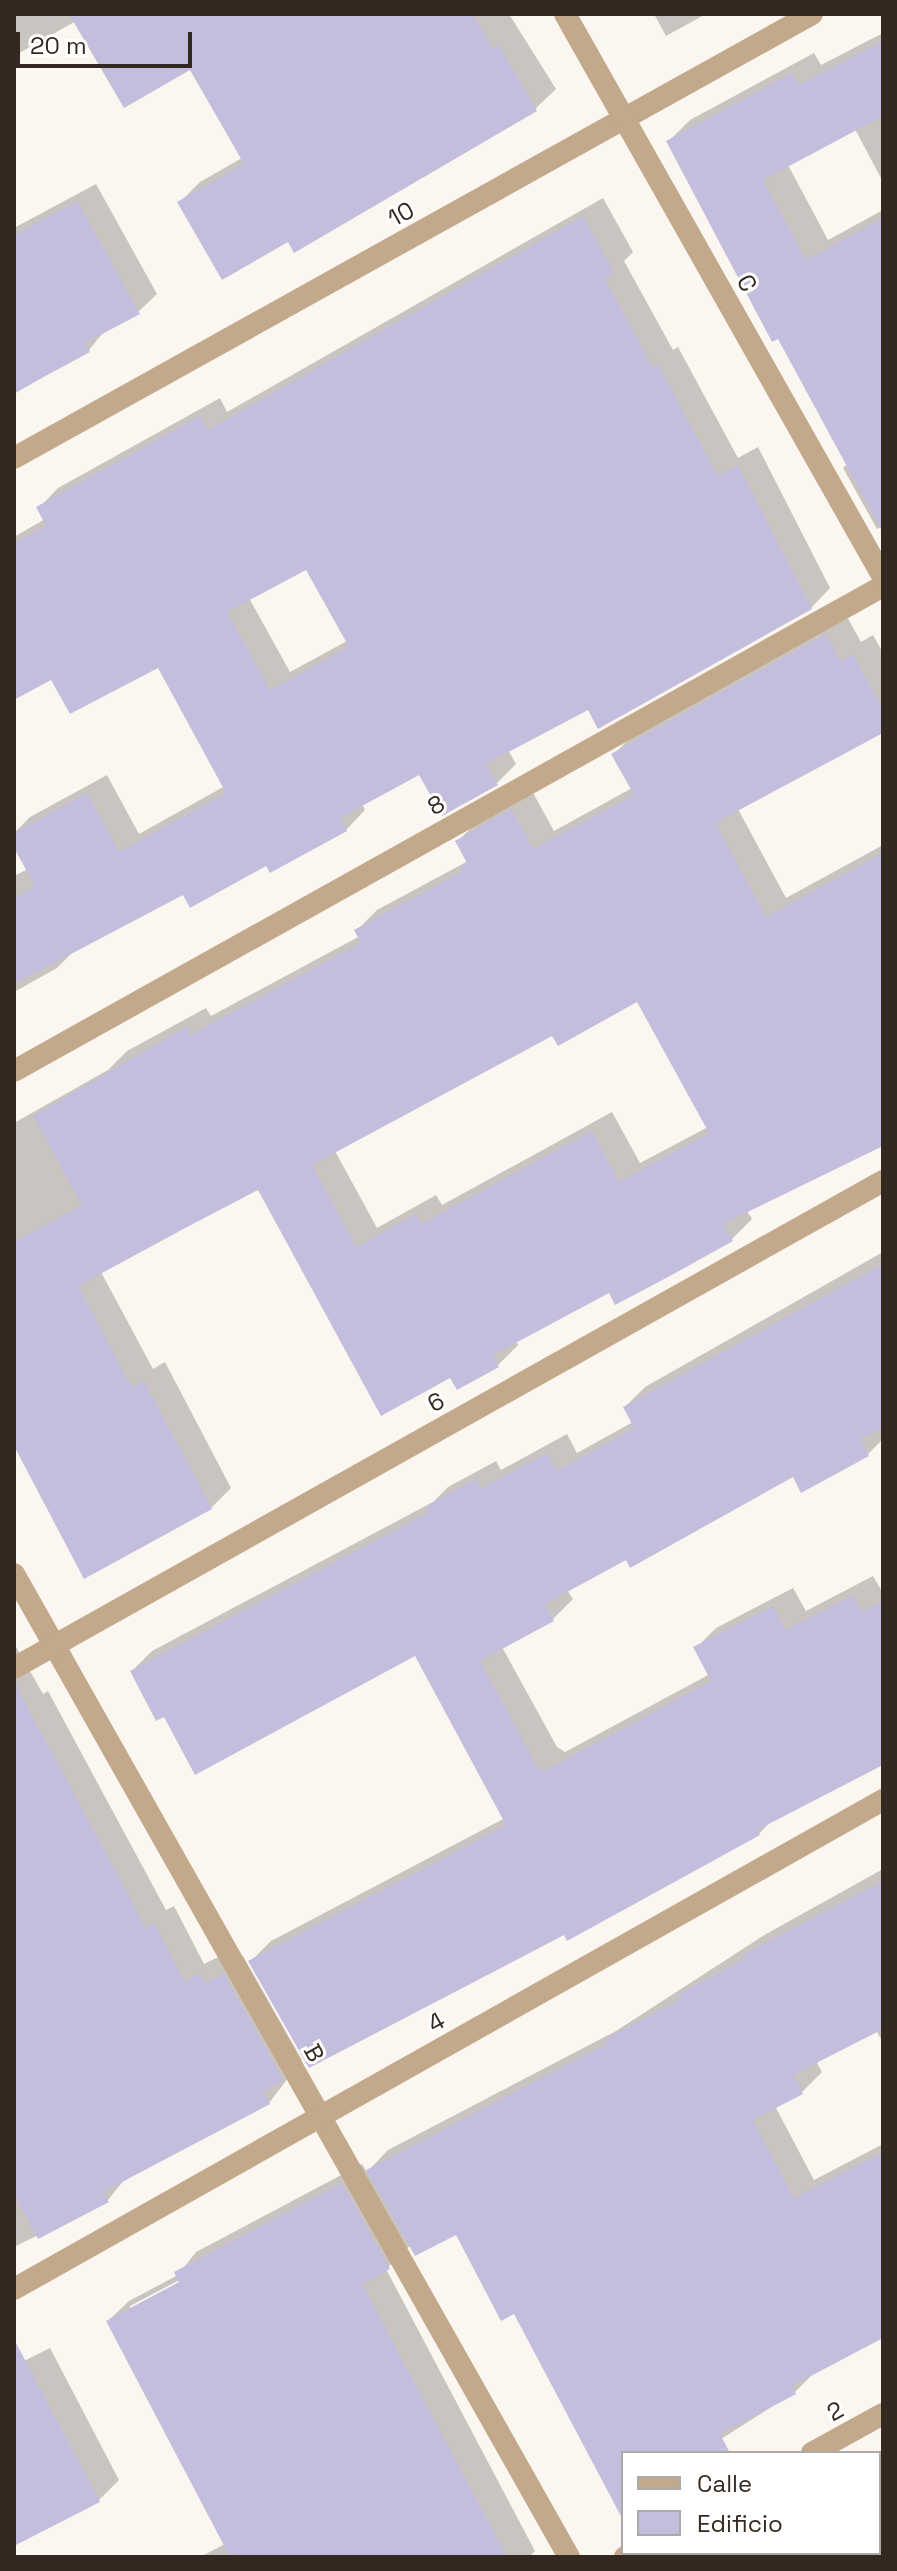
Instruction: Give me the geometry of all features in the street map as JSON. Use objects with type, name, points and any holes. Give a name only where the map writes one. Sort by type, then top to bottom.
[{"type":"street","name":"C","points":[[565,14],[883,577]]},
{"type":"street","name":"10","points":[[14,458],[812,14]]},
{"type":"street","name":"8","points":[[14,1071],[883,586]]},
{"type":"street","name":"6","points":[[14,1668],[883,1181]]},
{"type":"street","name":"B","points":[[14,1574],[569,2557]]},
{"type":"street","name":"4","points":[[14,2289],[883,1800]]},
{"type":"street","name":"2","points":[[816,2451],[883,2414]]},
{"type":"green space","points":[[883,2459],[883,2557],[705,2557],[881,2555]]},
{"type":"building","points":[[69,14],[473,14],[493,49],[499,45],[537,111],[294,253],[288,242],[222,280],[177,202],[244,164],[190,70],[124,108]]},
{"type":"building","points":[[883,41],[883,116],[763,180],[806,260],[883,218],[883,533],[778,339],[772,342],[666,141],[792,73],[799,85]]},
{"type":"building","points":[[77,201],[140,314],[85,343],[90,352],[14,393],[14,235]]},
{"type":"building","points":[[583,216],[614,273],[605,279],[653,368],[658,365],[718,476],[738,465],[812,609],[598,729],[588,710],[486,764],[498,785],[442,816],[419,775],[340,818],[347,831],[270,873],[266,866],[190,908],[183,895],[14,984],[14,898],[35,886],[14,848],[14,833],[87,793],[119,852],[226,793],[158,668],[70,714],[51,680],[14,700],[14,543],[46,526],[36,507],[200,416],[208,430]],"holes":[[[306,570],[349,647],[270,690],[227,612]]]},
{"type":"building","points":[[826,634],[840,661],[853,654],[883,709],[883,733],[715,823],[766,917],[883,853],[883,1146],[723,1224],[733,1241],[670,1276],[615,1305],[609,1293],[493,1355],[499,1367],[457,1390],[450,1378],[381,1416],[258,1190],[78,1286],[132,1388],[144,1381],[212,1509],[84,1579],[14,1446],[14,1242],[82,1205],[33,1116],[186,1027],[190,1035],[361,943],[354,930],[463,871],[460,866],[467,863],[455,841],[511,809],[533,849],[634,795],[611,754]],"holes":[[[637,1002],[709,1133],[619,1182],[592,1131],[421,1224],[416,1214],[356,1247],[312,1165],[552,1036],[558,1046]]]},
{"type":"building","points":[[883,1264],[883,1427],[860,1439],[869,1456],[801,1493],[793,1477],[630,1568],[626,1560],[545,1604],[554,1621],[480,1661],[537,1767],[544,1771],[711,1681],[693,1647],[773,1606],[786,1630],[853,1595],[862,1612],[883,1601],[883,1765],[757,1830],[760,1835],[567,1941],[564,1935],[309,2068],[248,1961],[506,1825],[415,1656],[195,1775],[164,1717],[156,1721],[130,1671],[429,1512],[426,1506],[476,1479],[481,1488],[547,1453],[557,1471],[634,1428],[623,1407]]},
{"type":"building","points":[[14,1682],[146,1928],[154,1923],[184,1982],[200,1973],[205,1983],[224,1974],[284,2081],[263,2091],[270,2104],[103,2192],[109,2202],[38,2239],[14,2194]]},
{"type":"building","points":[[883,1881],[883,2029],[793,2075],[803,2094],[753,2120],[794,2198],[883,2152],[883,2338],[792,2386],[796,2394],[720,2434],[729,2451],[621,2451],[621,2516],[514,2314],[501,2321],[456,2235],[415,2256],[366,2170],[608,2043],[605,2039],[681,1999],[679,1994],[746,1958],[744,1954]]},
{"type":"building","points":[[342,2183],[390,2269],[362,2284],[507,2557],[230,2557],[106,2321],[179,2282],[174,2272]]},
{"type":"building","points":[[14,2339],[100,2502],[14,2546]]}]
